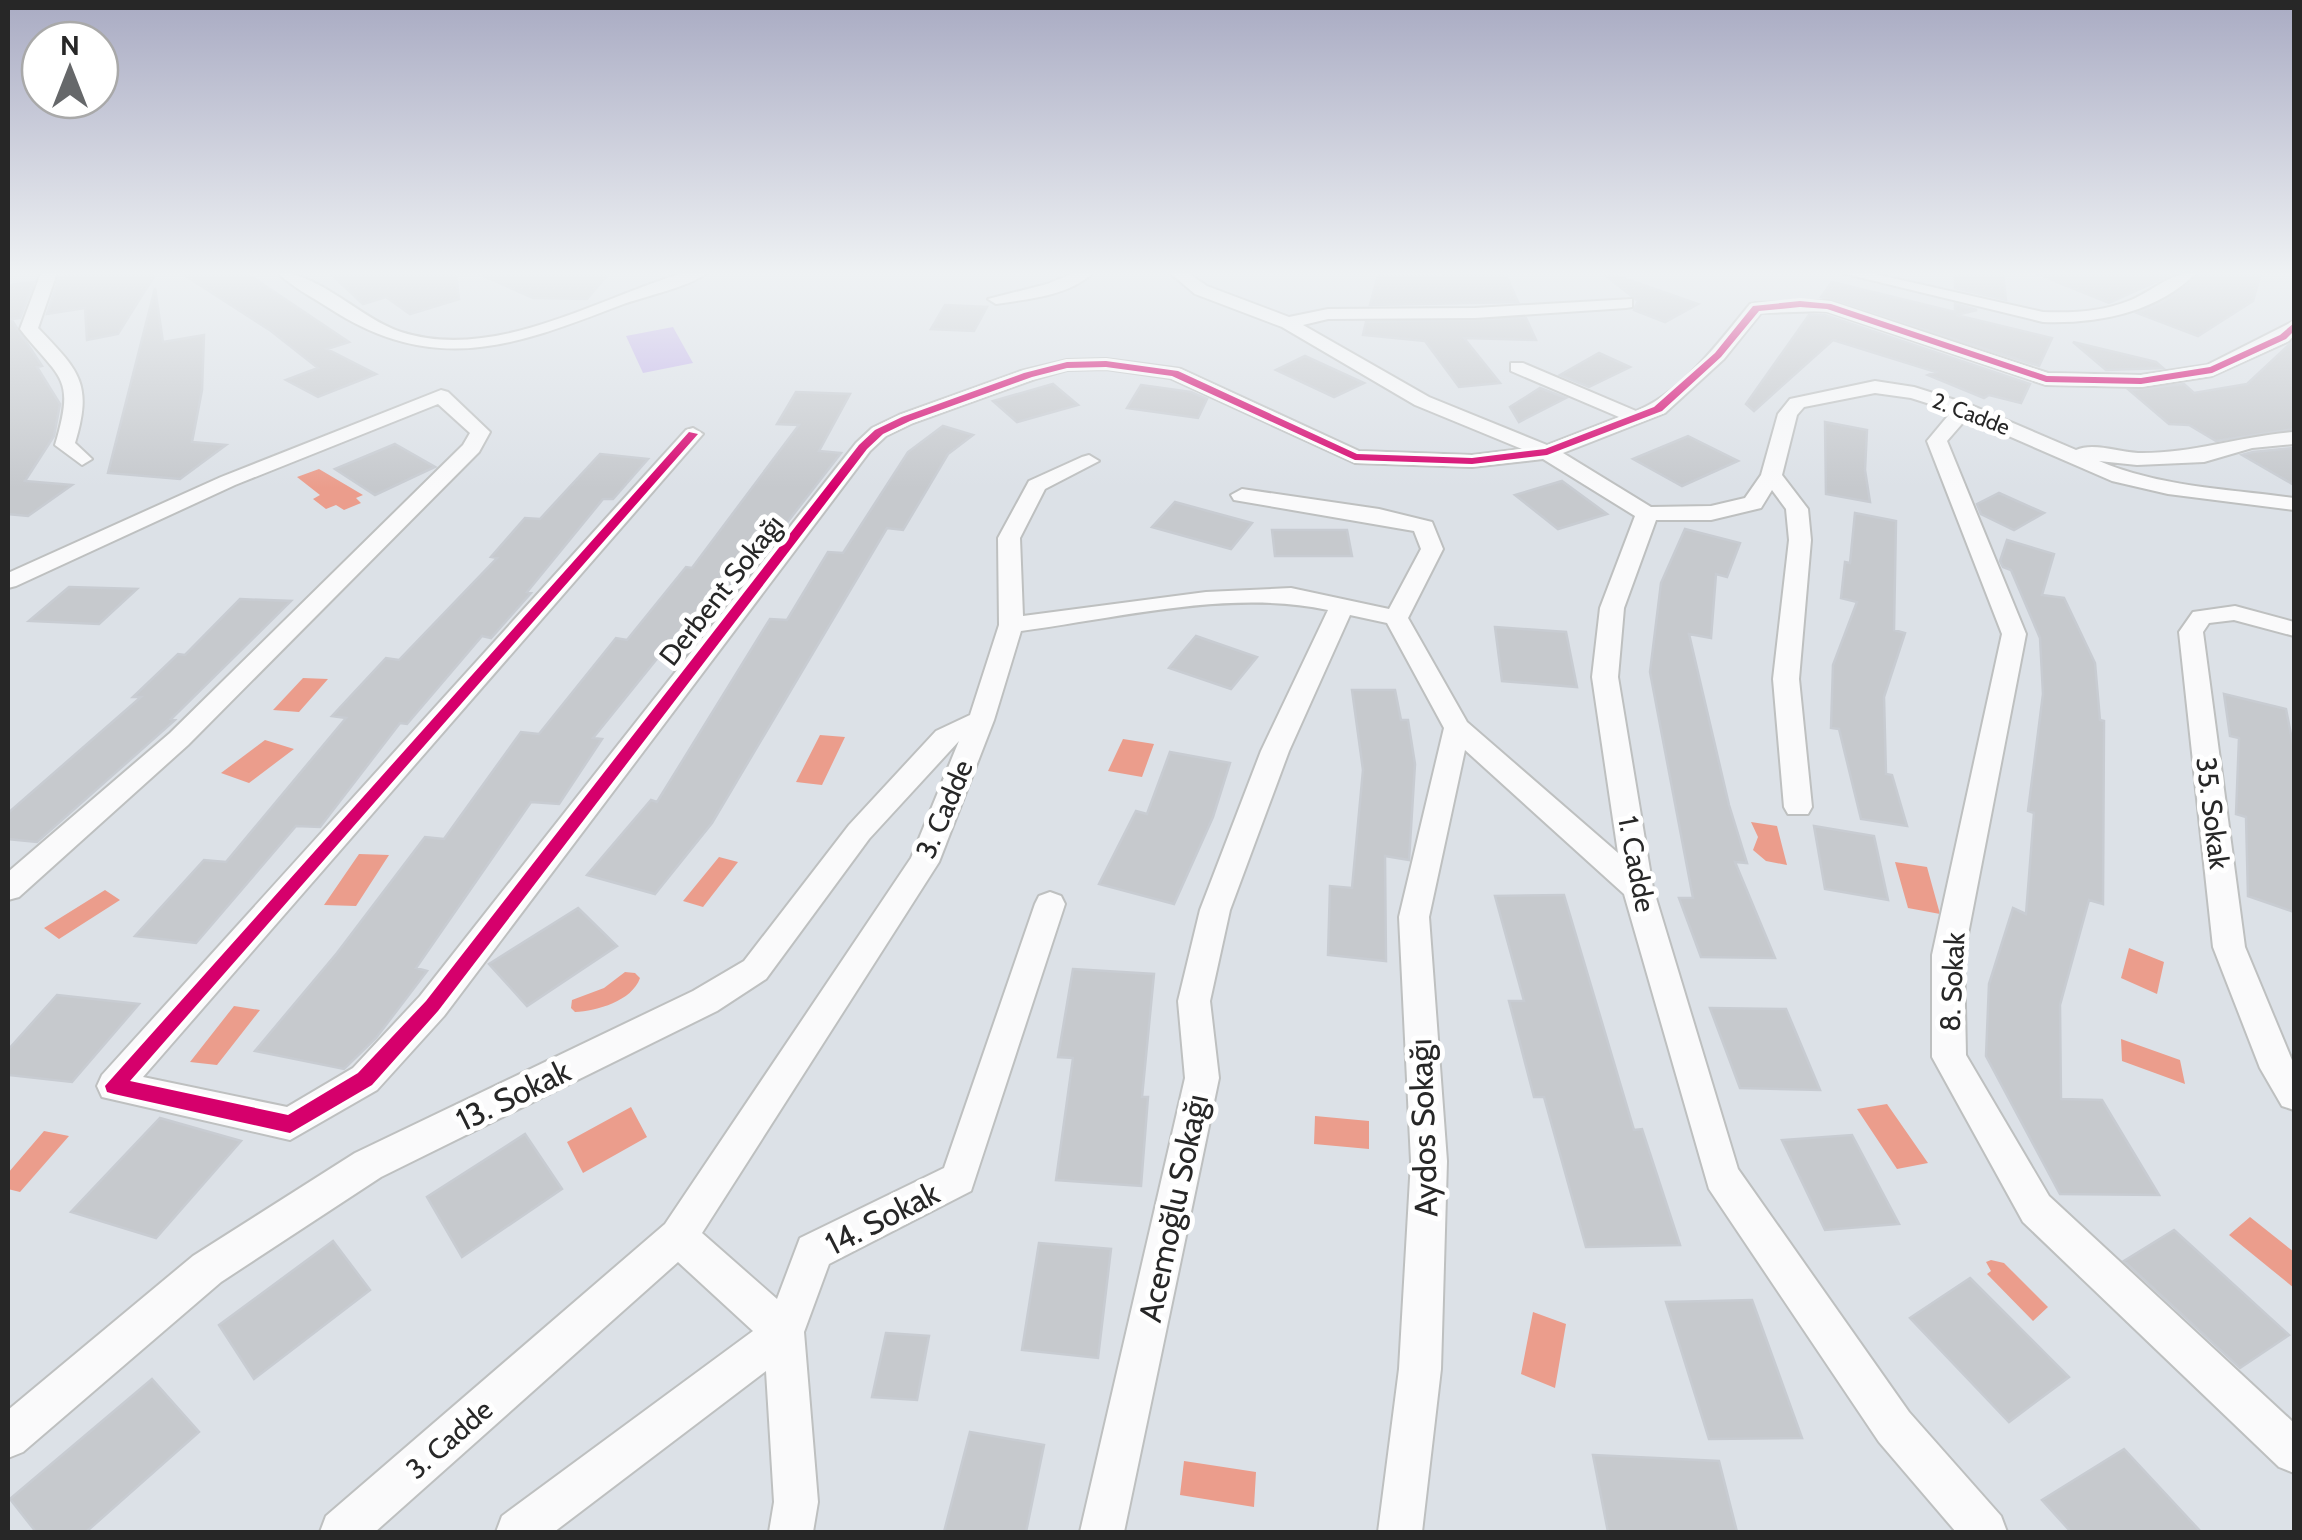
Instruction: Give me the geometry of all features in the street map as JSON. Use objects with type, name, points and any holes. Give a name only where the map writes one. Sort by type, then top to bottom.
[{"type":"street","points":[[43,345],[76,381],[78,404],[64,445],[82,459]]},
{"type":"street","points":[[432,345],[458,345]]},
{"type":"street","points":[[1324,345],[1422,401],[1547,452],[1647,514],[1710,512],[1753,503],[1771,475],[1797,509],[1800,540],[1786,679],[1798,806]]},
{"type":"street","name":"Derbent Sokağı","points":[[693,434],[114,1086],[290,1124],[365,1079],[432,1006],[863,446],[879,432],[906,418],[1028,375],[1068,365],[1106,364],[1174,373],[1355,457],[1472,461],[1547,452],[1658,409],[1726,345]]},
{"type":"street","name":"Derbent Sokağı","points":[[1944,345],[2046,379],[2141,381],[2212,370],[2266,345]]},
{"type":"street","points":[[1516,367],[1637,418]]},
{"type":"street","name":"2. Cadde","points":[[1771,475],[1788,414],[1797,403],[1875,387],[1914,393],[1964,409],[2119,477],[2294,504]]},
{"type":"street","points":[[8,581],[228,482],[441,396],[480,432],[472,448],[179,739],[8,889]]},
{"type":"street","name":"8. Sokak","points":[[1964,409],[1937,441],[2014,634],[1948,954],[1950,1057],[2036,1210],[2294,1452]]},
{"type":"street","points":[[2062,451],[2137,459],[2204,456],[2250,442],[2294,438]]},
{"type":"street","name":"3. Cadde","points":[[342,1532],[678,1237],[924,862],[981,720],[1011,625],[1009,538],[1036,486],[1089,462]]},
{"type":"street","points":[[1242,495],[1285,507],[1388,514],[1424,527],[1432,549],[1396,618]]},
{"type":"street","name":"1. Cadde","points":[[1647,514],[1612,608],[1605,677],[1638,888],[1722,1177],[1894,1427],[1985,1532]]},
{"type":"street","points":[[1011,625],[1206,599],[1291,596],[1396,618]]},
{"type":"street","name":"Acemoğlu Sokağı","points":[[1102,1532],[1202,1078],[1194,1001],[1214,910],[1275,751],[1341,608]]},
{"type":"street","name":"35. Sokak","points":[[2294,629],[2236,613],[2201,617],[2191,632],[2229,948],[2272,1058],[2294,1095]]},
{"type":"street","points":[[1396,618],[1457,728],[1638,888]]},
{"type":"street","name":"13. Sokak","points":[[8,1437],[207,1269],[368,1165],[705,1001],[754,970],[860,832],[945,737],[981,720]]},
{"type":"street","name":"Aydos Sokağı","points":[[1400,1532],[1420,1369],[1429,1160],[1414,917],[1457,728]]},
{"type":"street","name":"14. Sokak","points":[[784,1332],[814,1251],[958,1179],[1050,904]]},
{"type":"street","points":[[678,1237],[784,1332],[796,1502],[792,1532]]},
{"type":"street","points":[[518,1532],[784,1332]]},
{"type":"shaded area","points":[[630,345],[683,345],[693,363],[643,373]]},
{"type":"shaded area","points":[[319,469],[363,495],[356,498],[361,503],[344,510],[336,505],[326,509],[313,499],[320,495],[297,477]]},
{"type":"shaded area","points":[[303,678],[328,679],[299,712],[273,710]]},
{"type":"shaded area","points":[[820,735],[845,737],[822,785],[796,782]]},
{"type":"shaded area","points":[[1123,739],[1154,744],[1142,777],[1108,771]]},
{"type":"shaded area","points":[[265,740],[294,749],[249,783],[221,773]]},
{"type":"shaded area","points":[[1751,822],[1777,826],[1787,865],[1766,861],[1753,850],[1758,837]]},
{"type":"shaded area","points":[[359,854],[389,855],[356,906],[324,905]]},
{"type":"shaded area","points":[[719,857],[738,862],[703,907],[683,901]]},
{"type":"shaded area","points":[[1895,862],[1927,867],[1940,914],[1908,908]]},
{"type":"shaded area","points":[[105,890],[120,900],[59,939],[44,928]]},
{"type":"shaded area","points":[[2129,948],[2164,962],[2157,994],[2121,978]]},
{"type":"shaded area","points":[[625,972],[640,978],[622,999],[593,1009],[575,1012],[571,1008],[572,1000],[604,988]]},
{"type":"shaded area","points":[[234,1006],[260,1010],[217,1065],[190,1062]]},
{"type":"shaded area","points":[[2121,1039],[2180,1060],[2185,1084],[2122,1061]]},
{"type":"shaded area","points":[[1887,1104],[1928,1163],[1897,1169],[1857,1109]]},
{"type":"shaded area","points":[[631,1107],[647,1137],[583,1173],[567,1142]]},
{"type":"shaded area","points":[[1315,1116],[1369,1121],[1369,1149],[1314,1144]]},
{"type":"shaded area","points":[[44,1131],[69,1136],[20,1192],[8,1189],[8,1173]]},
{"type":"shaded area","points":[[2250,1217],[2294,1252],[2294,1288],[2229,1235]]},
{"type":"shaded area","points":[[1986,1262],[2004,1263],[2048,1307],[2033,1321],[1987,1274],[1991,1271]]},
{"type":"shaded area","points":[[1533,1312],[1566,1324],[1555,1388],[1521,1374]]},
{"type":"shaded area","points":[[1184,1461],[1256,1472],[1254,1507],[1180,1495]]},
{"type":"building","points":[[8,345],[28,345],[60,404],[54,436],[25,481],[72,485],[28,516],[8,514]]},
{"type":"building","points":[[141,345],[204,345],[202,390],[192,442],[226,445],[180,479],[108,473]]},
{"type":"building","points":[[289,345],[340,345],[327,349],[376,374],[318,397],[286,380],[318,368]]},
{"type":"building","points":[[1428,345],[1469,345],[1500,383],[1459,387]]},
{"type":"building","points":[[1788,345],[1828,345],[1754,411],[1746,404]]},
{"type":"building","points":[[1849,345],[1914,345],[2030,384],[2021,403],[1989,395],[1984,398],[1928,375],[1936,372]]},
{"type":"building","points":[[1972,345],[2049,345],[2039,366]]},
{"type":"building","points":[[2076,345],[2156,362],[2163,368],[2106,370]]},
{"type":"building","points":[[2289,345],[2294,345],[2294,429],[2216,441],[2189,425],[2169,424],[2129,390],[2184,384],[2194,393],[2247,384]]},
{"type":"building","points":[[1599,353],[1630,367],[1589,387],[1560,375]]},
{"type":"building","points":[[1305,356],[1364,383],[1334,397],[1276,370]]},
{"type":"building","points":[[1053,384],[1078,405],[1017,422],[993,401]]},
{"type":"building","points":[[1141,385],[1191,392],[1207,399],[1198,418],[1127,408]]},
{"type":"building","points":[[1540,388],[1566,398],[1519,422],[1510,407]]},
{"type":"building","points":[[796,392],[850,394],[819,451],[841,453],[706,627],[685,624],[593,738],[602,739],[559,804],[531,802],[416,968],[427,971],[376,1038],[344,1069],[255,1051],[337,953],[425,837],[444,839],[521,732],[539,734],[616,638],[627,640],[686,567],[692,568],[799,425],[777,424]]},
{"type":"building","points":[[1825,422],[1867,430],[1865,470],[1870,502],[1826,494]]},
{"type":"building","points":[[943,426],[973,435],[948,454],[903,530],[887,528],[712,823],[655,894],[587,875],[651,800],[657,802],[770,619],[787,620],[828,552],[843,553],[908,452]]},
{"type":"building","points":[[1688,436],[1738,461],[1682,486],[1633,459]]},
{"type":"building","points":[[395,444],[435,467],[375,495],[335,469]]},
{"type":"building","points":[[2294,448],[2294,485],[2242,455],[2253,452]]},
{"type":"building","points":[[600,454],[648,459],[613,499],[603,499],[491,638],[482,636],[407,724],[400,723],[320,827],[296,826],[196,943],[135,936],[204,860],[226,862],[346,718],[332,716],[386,658],[399,660],[497,558],[491,557],[525,518],[540,519]]},
{"type":"building","points":[[1562,481],[1607,514],[1558,529],[1515,495]]},
{"type":"building","points":[[1999,493],[2044,513],[2014,530],[1981,514],[1977,504]]},
{"type":"building","points":[[1175,502],[1252,523],[1231,549],[1152,527]]},
{"type":"building","points":[[1855,513],[1896,521],[1894,630],[1905,633],[1884,697],[1886,774],[1892,775],[1907,826],[1861,819],[1839,729],[1831,728],[1833,665],[1857,602],[1841,598],[1845,562],[1850,563]]},
{"type":"building","points":[[1685,529],[1740,543],[1727,577],[1716,574],[1711,638],[1689,634],[1729,805],[1747,863],[1735,862],[1775,958],[1701,957],[1679,898],[1693,898],[1650,672],[1661,583]]},
{"type":"building","points":[[1272,530],[1347,530],[1352,556],[1275,556]]},
{"type":"building","points":[[2007,540],[2054,554],[2042,595],[2064,598],[2095,663],[2100,720],[2104,721],[2103,904],[2089,900],[2060,1005],[2061,1099],[2102,1100],[2159,1195],[2060,1194],[1986,1056],[1989,984],[2013,908],[2026,914],[2034,813],[2028,811],[2043,694],[2040,638],[2011,570],[2000,561]]},
{"type":"building","points":[[69,587],[137,589],[99,624],[29,621]]},
{"type":"building","points":[[240,599],[291,601],[171,719],[175,720],[37,842],[8,839],[8,813],[141,697],[133,697],[178,654],[185,655]]},
{"type":"building","points":[[1495,627],[1566,632],[1577,687],[1502,681]]},
{"type":"building","points":[[1196,636],[1257,657],[1231,689],[1169,668]]},
{"type":"building","points":[[1352,690],[1395,690],[1401,720],[1408,720],[1415,764],[1409,860],[1385,856],[1386,961],[1328,955],[1330,886],[1352,888],[1363,770]]},
{"type":"building","points":[[2224,694],[2286,709],[2294,750],[2294,912],[2248,896],[2246,817],[2236,814],[2239,738],[2230,736]]},
{"type":"building","points":[[1170,752],[1230,763],[1213,817],[1174,904],[1099,884],[1136,811],[1147,814]]},
{"type":"building","points":[[1814,826],[1874,836],[1888,900],[1825,889]]},
{"type":"building","points":[[1564,895],[1634,1130],[1642,1129],[1680,1245],[1586,1247],[1544,1097],[1534,1097],[1509,1001],[1524,1001],[1495,896]]},
{"type":"building","points":[[578,908],[617,946],[527,1006],[489,964]]},
{"type":"building","points":[[1073,969],[1154,974],[1142,1097],[1148,1097],[1141,1186],[1056,1180],[1073,1058],[1058,1057]]},
{"type":"building","points":[[57,995],[139,1004],[72,1082],[8,1075],[8,1050]]},
{"type":"building","points":[[1710,1008],[1786,1009],[1820,1090],[1740,1088]]},
{"type":"building","points":[[160,1118],[241,1141],[156,1238],[71,1212]]},
{"type":"building","points":[[525,1134],[562,1189],[462,1257],[427,1197]]},
{"type":"building","points":[[1852,1135],[1899,1224],[1825,1230],[1782,1140]]},
{"type":"building","points":[[2174,1230],[2289,1335],[2240,1368],[2124,1261]]},
{"type":"building","points":[[333,1241],[370,1290],[254,1379],[219,1325]]},
{"type":"building","points":[[1039,1243],[1111,1249],[1098,1358],[1022,1350]]},
{"type":"building","points":[[1970,1278],[2069,1377],[2009,1422],[1910,1318]]},
{"type":"building","points":[[1752,1300],[1802,1438],[1709,1439],[1666,1302]]},
{"type":"building","points":[[886,1333],[929,1336],[917,1400],[872,1397]]},
{"type":"building","points":[[152,1379],[199,1432],[86,1532],[36,1532],[10,1499]]},
{"type":"building","points":[[970,1432],[1044,1445],[1026,1532],[944,1532]]},
{"type":"building","points":[[2124,1449],[2201,1532],[2071,1532],[2042,1500]]},
{"type":"building","points":[[1593,1455],[1719,1461],[1737,1532],[1608,1532]]},
{"type":"cycle path","points":[[693,434],[114,1086],[290,1124],[365,1079],[432,1006],[863,447],[879,432],[906,419],[1028,375],[1067,365],[1106,364],[1174,373],[1355,457],[1472,461],[1547,452],[1658,409],[1726,345]]},
{"type":"cycle path","points":[[1944,345],[2046,379],[2141,381],[2212,370],[2266,345]]}]
